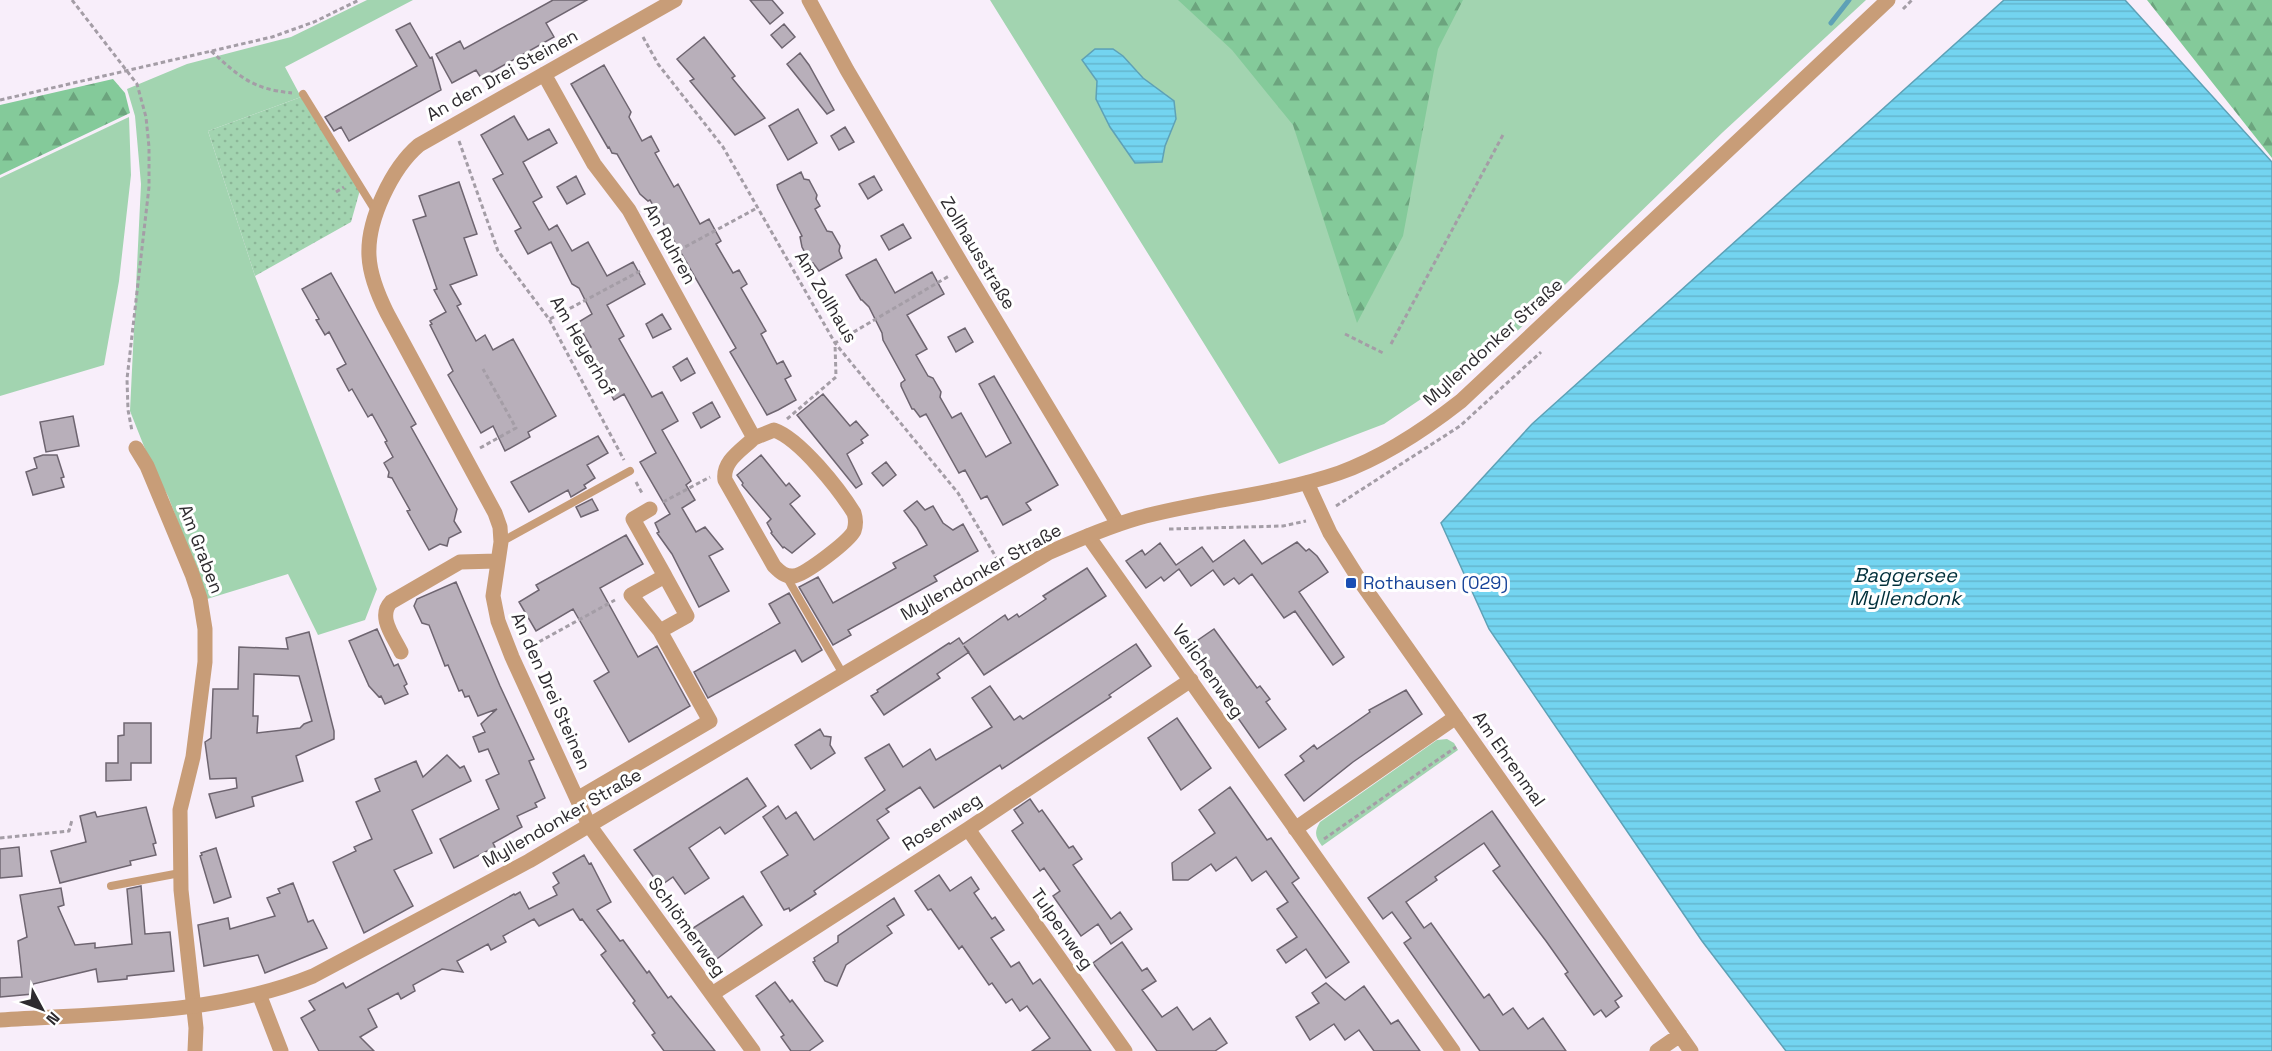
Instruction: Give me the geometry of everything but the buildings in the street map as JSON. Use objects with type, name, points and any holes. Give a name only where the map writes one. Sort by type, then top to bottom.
[{"type":"street","name":"An den Drei Steinen","points":[[590,825],[512,657],[494,609],[493,596],[501,542],[500,527],[495,513],[379,297],[371,273],[370,238],[388,184],[404,159],[418,145],[675,0]]},
{"type":"street","name":"Zollhausstraße","points":[[809,0],[847,70],[1118,524]]},
{"type":"street","name":"Myllendonker Straße","points":[[0,1020],[193,1006],[286,987],[337,964],[522,864],[1048,553],[1118,524],[1157,513],[1307,483],[1342,472],[1408,440],[1461,401],[1888,0]]},
{"type":"street","name":"An Ruhren","points":[[544,74],[594,164],[629,210],[754,438]]},
{"type":"street","points":[[774,430],[789,437],[802,449],[847,503],[855,517],[853,532],[845,541],[806,571],[796,575],[786,575],[774,566],[727,484],[725,468],[754,438],[774,430]]},
{"type":"street","name":"Am Graben","points":[[136,448],[143,457],[183,550],[200,598],[205,629],[205,662],[193,757],[180,810],[180,873],[196,1028],[195,1051]]},
{"type":"street","name":"Am Ehrenmal","points":[[1307,483],[1341,552],[1691,1051]]},
{"type":"street","points":[[650,509],[633,519],[665,576],[687,616],[660,631],[631,595],[665,576]]},
{"type":"street","name":"Veilchenweg","points":[[1088,536],[1453,1051]]},
{"type":"street","points":[[401,652],[385,620],[385,610],[391,602],[460,562],[497,561]]},
{"type":"street","name":"An den Drei Steinen","points":[[577,799],[710,721],[660,631]]},
{"type":"street","name":"Rosenweg","points":[[712,994],[968,829],[1191,680]]},
{"type":"street","points":[[1295,830],[1456,717]]},
{"type":"street","name":"Schlömerweg","points":[[590,825],[753,1051]]},
{"type":"street","name":"Tulpenweg","points":[[968,829],[1125,1051]]},
{"type":"street","points":[[259,994],[281,1051]]},
{"type":"street","points":[[1657,1051],[1680,1035]]},
{"type":"lane","points":[[303,94],[377,213]]},
{"type":"lane","points":[[501,542],[630,471]]},
{"type":"lane","points":[[786,575],[843,674]]},
{"type":"lane","points":[[111,886],[180,873]]},
{"type":"path","points":[[72,0],[128,70],[137,84],[143,101],[150,160],[147,216],[128,372],[128,410],[136,448]]},
{"type":"path","points":[[0,100],[287,32],[359,0]]},
{"type":"path","name":"Am Zollhaus","points":[[635,22],[658,64],[723,147],[836,343],[958,493],[1007,576]]},
{"type":"path","points":[[211,51],[243,79],[260,88],[303,94]]},
{"type":"path","name":"Am Heyerhof","points":[[454,125],[498,251],[549,319],[650,509]]},
{"type":"path","points":[[1390,344],[1504,133]]},
{"type":"path","points":[[774,430],[836,377],[836,343],[964,268]]},
{"type":"path","points":[[1345,334],[1385,354]]},
{"type":"path","points":[[466,456],[516,428],[483,369]]},
{"type":"path","points":[[650,509],[725,468]]},
{"type":"path","points":[[512,657],[621,597],[631,595]]},
{"type":"path","points":[[1309,849],[1470,738]]},
{"type":"path","points":[[0,837],[69,831],[72,820]]},
{"type":"green space","points":[[367,0],[413,0],[285,67],[301,97],[208,131],[255,276],[377,589],[365,620],[318,635],[288,574],[207,599],[168,496],[153,469],[130,411],[141,184],[135,116],[127,89],[187,64],[291,37]]},
{"type":"green space","points":[[990,0],[1866,0],[1723,132],[1507,341],[1384,424],[1279,464]]},
{"type":"green space","points":[[1178,0],[1463,0],[1438,49],[1403,236],[1357,323],[1293,125],[1232,50]]},
{"type":"green space","points":[[2147,0],[2272,0],[2272,158]]},
{"type":"green space","points":[[113,79],[125,93],[130,113],[0,175],[0,105]]},
{"type":"green space","points":[[301,97],[360,190],[351,222],[255,276],[208,131]]},
{"type":"green space","points":[[129,117],[131,175],[119,281],[104,365],[0,396],[0,178]]},
{"type":"green space","points":[[1447,739],[1454,743],[1458,750],[1322,846],[1316,834],[1320,822],[1437,740]]},
{"type":"water","name":"Baggersee Myllendonk","points":[[2004,0],[2125,0],[2272,162],[2272,1051],[1786,1051],[1702,941],[1489,629],[1441,523],[1532,424]]},
{"type":"water","points":[[1095,49],[1113,49],[1123,56],[1143,78],[1174,101],[1176,119],[1165,146],[1162,162],[1135,163],[1110,127],[1096,99],[1097,81],[1082,60]]},
{"type":"waterway","points":[[1831,23],[1849,0]]},
{"type":"place","name":"Rothausen (029)","points":[[1351,583]]}]
